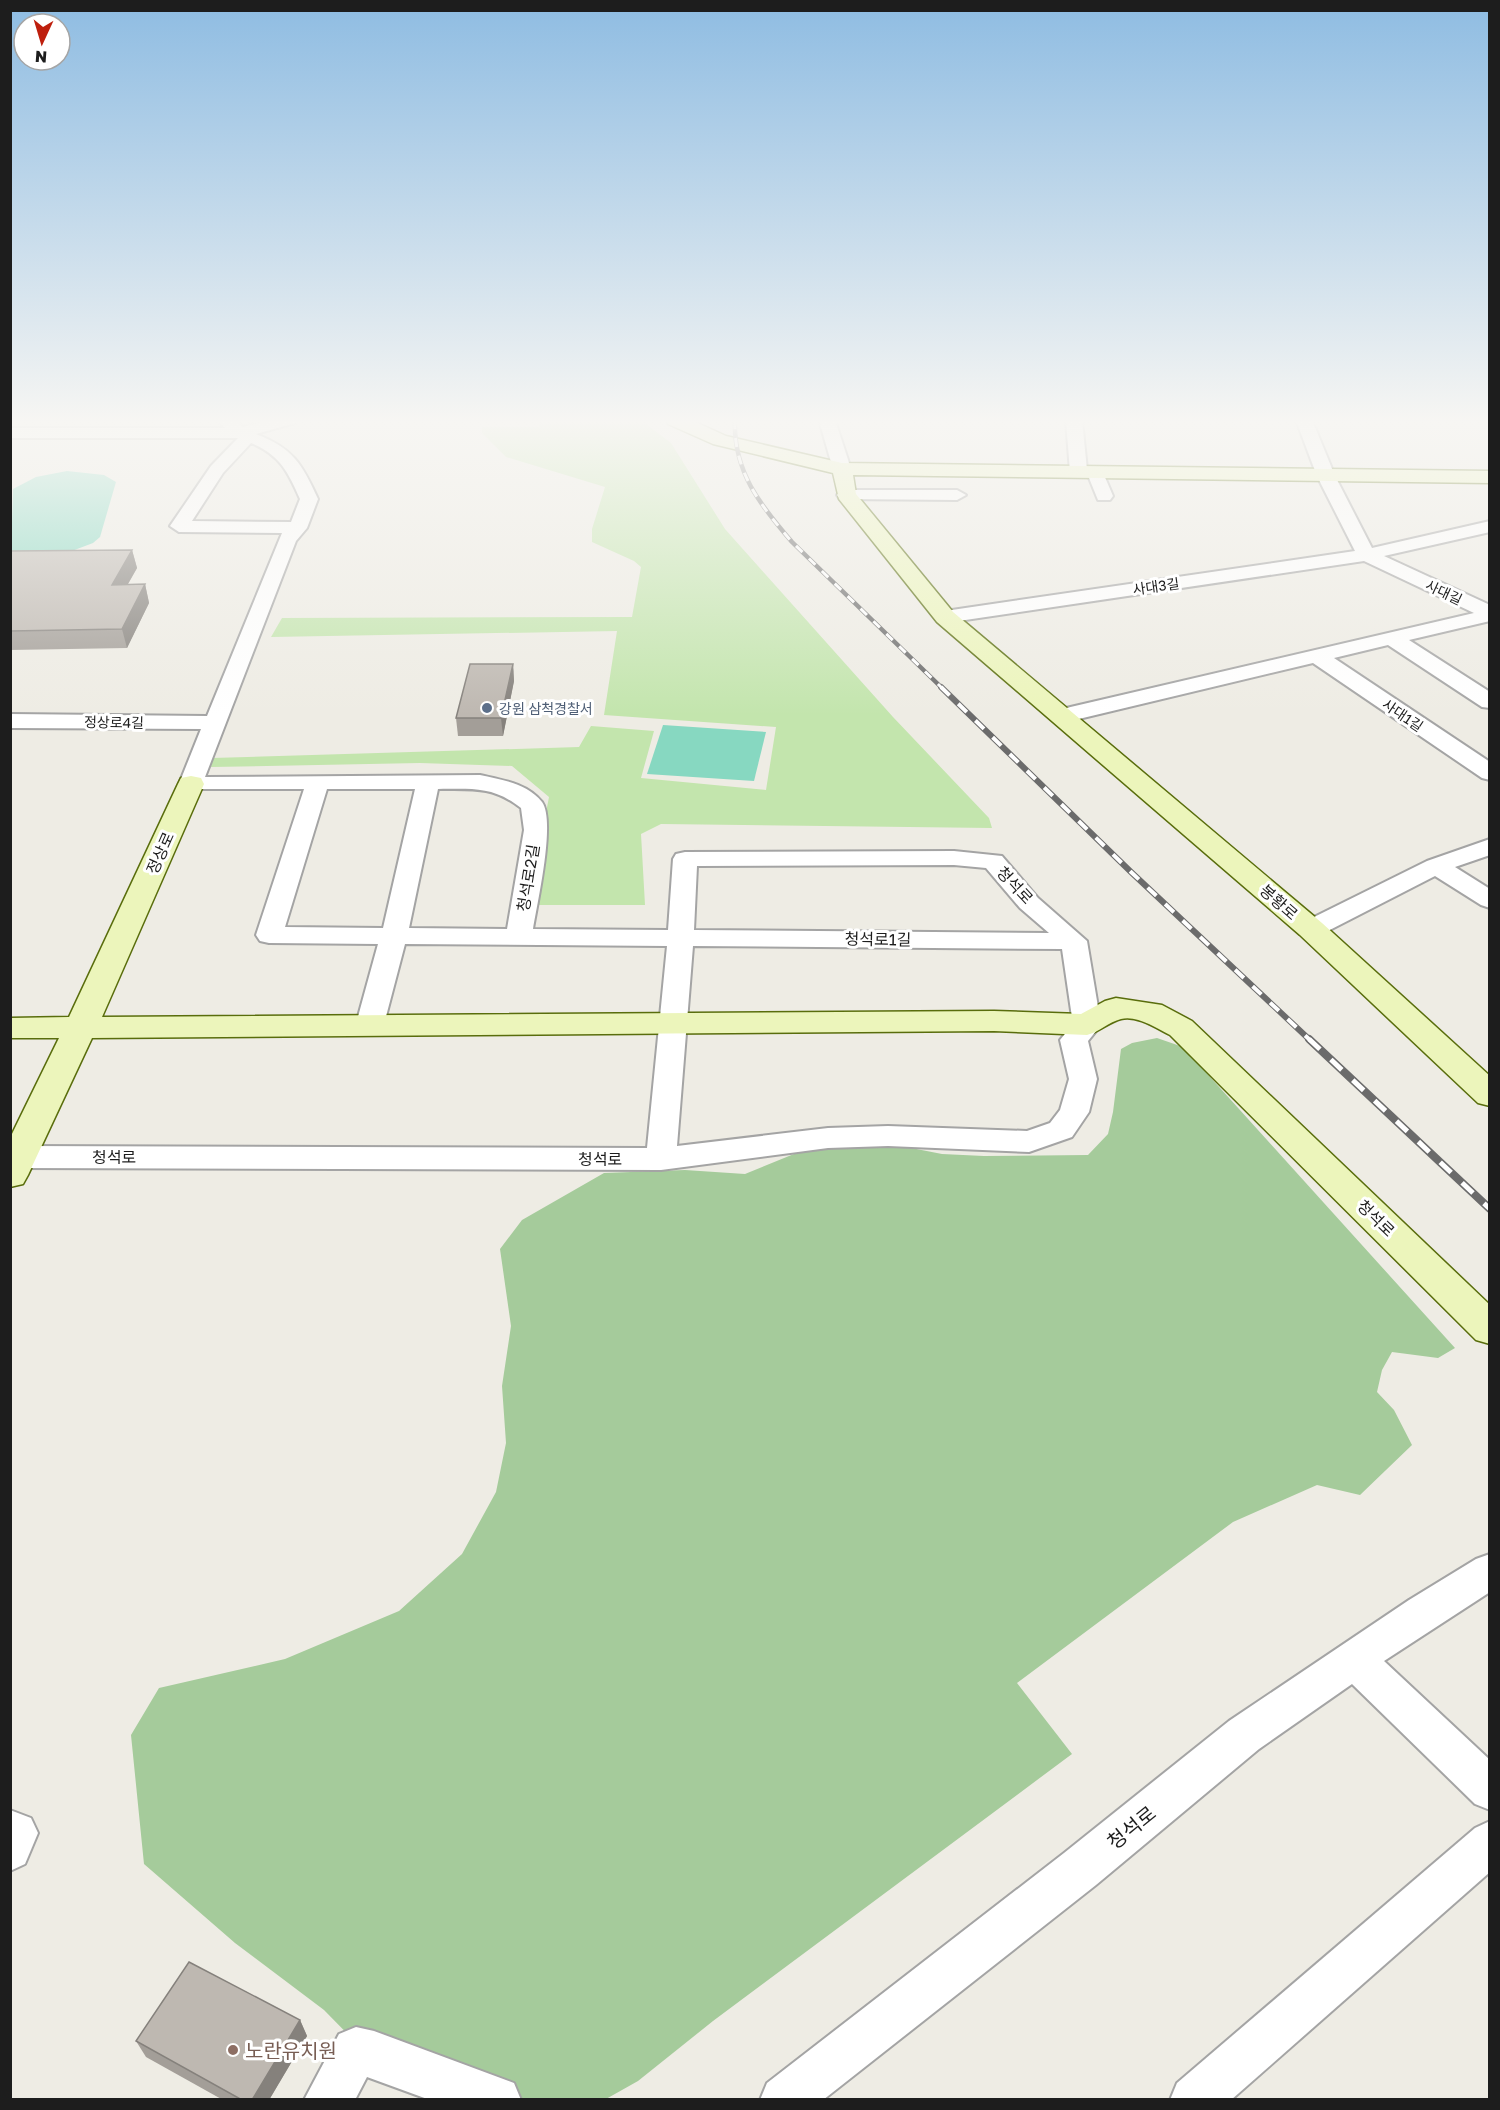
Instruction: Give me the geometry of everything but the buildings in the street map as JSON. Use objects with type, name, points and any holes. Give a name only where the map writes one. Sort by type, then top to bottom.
[{"type":"street","points":[[184,518],[179,526],[298,528]]},
{"type":"street","name":"정상로","points":[[15,1166],[191,784],[287,538],[298,528],[302,518]]},
{"type":"street","name":"봉황로","points":[[865,518],[945,617],[1311,929],[1490,1095]]},
{"type":"street","points":[[1348,518],[1366,555],[1490,526]]},
{"type":"street","name":"사대길","points":[[1366,555],[1490,614]]},
{"type":"street","name":"사대3길","points":[[945,617],[1366,555]]},
{"type":"street","points":[[1062,716],[1490,614]]},
{"type":"street","points":[[1391,638],[1490,702]]},
{"type":"street","name":"사대1길","points":[[1317,656],[1490,773]]},
{"type":"street","name":"정상로4길","points":[[10,721],[216,723]]},
{"type":"street","points":[[370,1024],[394,935],[428,781]]},
{"type":"street","name":"청석로2길","points":[[191,784],[428,781],[480,782],[511,789],[532,805],[536,830],[519,936]]},
{"type":"street","points":[[318,782],[269,934],[519,936]]},
{"type":"street","points":[[1311,929],[1436,866],[1490,846]]},
{"type":"street","name":"청석로","points":[[681,937],[685,859],[954,858],[993,861],[1029,903],[1074,941]]},
{"type":"street","points":[[1436,866],[1490,900]]},
{"type":"street","name":"청석로1길","points":[[519,936],[1074,941]]},
{"type":"street","points":[[661,1159],[681,937]]},
{"type":"street","points":[[10,1028],[994,1021],[1087,1026],[1074,941]]},
{"type":"street","name":"청석로","points":[[15,1166],[661,1159],[828,1138],[888,1136],[1029,1142],[1061,1130],[1074,1112],[1083,1079],[1074,1040],[1087,1026],[1116,1008],[1151,1012],[1181,1028],[1490,1329]]},
{"type":"street","name":"청석로","points":[[784,2100],[1080,1869],[1244,1735],[1423,1612],[1490,1571]]},
{"type":"street","points":[[1355,1660],[1490,1789]]},
{"type":"street","points":[[10,1831],[16,1833],[10,1849]]},
{"type":"street","points":[[1194,2100],[1490,1843]]},
{"type":"street","points":[[328,2100],[356,2051],[374,2055],[497,2100]]},
{"type":"green space","points":[[12,518],[105,518],[100,537],[93,543],[64,554],[11,556]]},
{"type":"green space","points":[[595,518],[718,518],[725,529],[893,717],[989,818],[992,828],[661,824],[641,834],[645,905],[528,905],[549,797],[512,766],[420,763],[211,767],[212,758],[579,747],[591,726],[654,731],[641,778],[766,790],[776,727],[604,715],[617,631],[271,637],[282,618],[632,617],[641,567],[634,561],[592,542]]},
{"type":"green space","points":[[663,725],[766,732],[754,781],[647,774]]},
{"type":"green space","points":[[1157,1038],[1183,1047],[1455,1348],[1438,1358],[1392,1352],[1382,1370],[1377,1392],[1394,1410],[1412,1445],[1360,1495],[1317,1485],[1233,1522],[1017,1683],[1072,1754],[713,2021],[638,2081],[606,2099],[443,2099],[379,2066],[324,2010],[235,1943],[144,1864],[131,1735],[159,1688],[285,1659],[399,1611],[462,1554],[496,1492],[506,1443],[502,1386],[511,1326],[500,1249],[522,1220],[604,1173],[685,1170],[745,1174],[821,1143],[901,1146],[942,1154],[984,1156],[1088,1155],[1108,1134],[1121,1049],[1132,1043]]},
{"type":"railway","points":[[773,518],[792,542],[943,689]]},
{"type":"railway","points":[[941,687],[1131,872],[1311,1041]]},
{"type":"railway","points":[[1309,1039],[1490,1209]]},
{"type":"place","name":"강원 삼척경찰서","points":[[487,708]]},
{"type":"place","name":"노란유치원","points":[[233,2050]]}]
